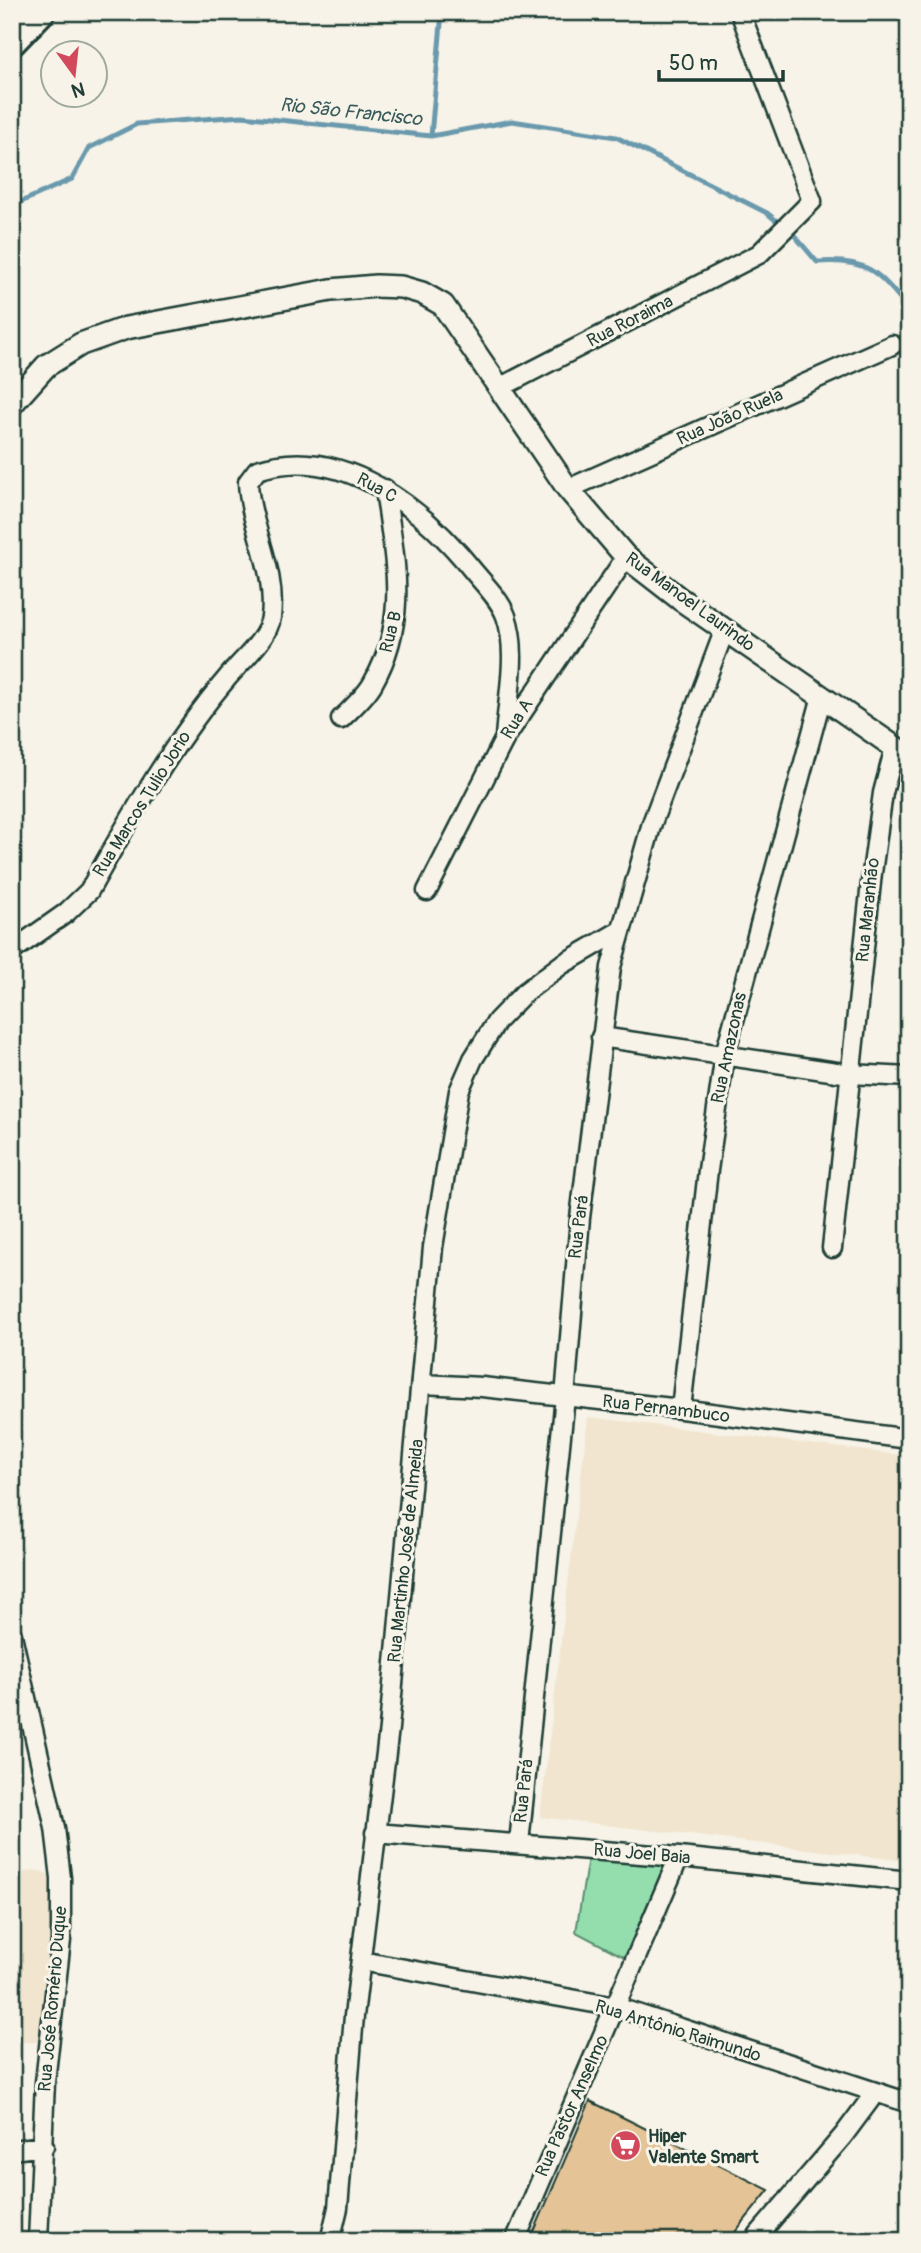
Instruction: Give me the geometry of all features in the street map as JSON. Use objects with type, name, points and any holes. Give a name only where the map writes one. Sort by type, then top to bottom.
[{"type":"main road","points":[[12,43],[43,12]]},
{"type":"street","name":"Rua Roraima","points":[[501,387],[759,254],[812,201],[740,12]]},
{"type":"street","name":"Rua Manoel Laurindo","points":[[12,404],[46,366],[81,344],[127,328],[331,290],[401,287],[422,293],[443,305],[568,489],[626,557],[902,752]]},
{"type":"street","name":"Rua João Ruela","points":[[568,489],[892,345]]},
{"type":"street","name":"Rua C","points":[[258,642],[271,621],[273,596],[268,566],[249,498],[248,482],[257,470],[288,465],[331,468],[357,475],[385,489],[457,550],[506,614],[512,653],[505,738]]},
{"type":"street","name":"Rua B","points":[[341,719],[372,685],[388,650],[397,617],[397,576],[385,489]]},
{"type":"street","name":"Rua A","points":[[427,891],[505,738],[626,557]]},
{"type":"street","name":"Rua Pará","points":[[519,1843],[565,1397],[572,1289],[601,1037],[618,932],[652,823],[725,629]]},
{"type":"street","name":"Rua Marcos Tulio Jorio","points":[[12,950],[66,912],[89,891],[201,711],[258,642]]},
{"type":"street","name":"Rua Amazonas","points":[[681,1409],[705,1195],[725,1054],[822,696]]},
{"type":"street","name":"Rua Maranhão","points":[[832,1248],[883,793],[902,752]]},
{"type":"street","name":"Rua Martinho José de Almeida","points":[[330,2241],[338,2208],[361,1961],[389,1728],[433,1247],[459,1091],[473,1059],[497,1021],[524,993],[561,965],[618,932]]},
{"type":"street","points":[[601,1037],[850,1074],[909,1077]]},
{"type":"street","name":"Rua Pernambuco","points":[[422,1384],[482,1387],[681,1409],[909,1439]]},
{"type":"street","name":"Rua José Romério Duque","points":[[12,1636],[55,1828],[61,1878],[61,1940],[45,2082],[38,2241]]},
{"type":"street","name":"Rua Joel Baia","points":[[375,1833],[679,1857],[909,1881]]},
{"type":"street","name":"Rua Pastor Anselmo","points":[[515,2241],[679,1857]]},
{"type":"street","name":"Rua Antônio Raimundo","points":[[361,1961],[616,2007],[909,2103]]},
{"type":"street","points":[[753,2241],[843,2136],[875,2092]]},
{"type":"street","points":[[12,2150],[44,2146]]},
{"type":"shaded area","points":[[588,1417],[909,1456],[909,1821],[906,1861],[540,1817]]},
{"type":"shaded area","points":[[34,1870],[53,1875],[45,2042],[12,2042],[12,1876]]},
{"type":"green space","points":[[588,1857],[672,1861],[630,1960],[576,1932]]},
{"type":"building","name":"Hiper Valente Smart","points":[[590,2101],[769,2190],[728,2241],[530,2241]]},
{"type":"waterway","points":[[431,136],[442,12]]},
{"type":"waterway","name":"Rio São Francisco","points":[[12,206],[72,179],[89,148],[137,124],[242,116],[431,136],[512,121],[616,137],[767,213],[795,236],[817,262],[849,262],[870,270],[889,285],[909,309]]},
{"type":"place","name":"Hiper Valente Smart","points":[[625,2146]]}]
